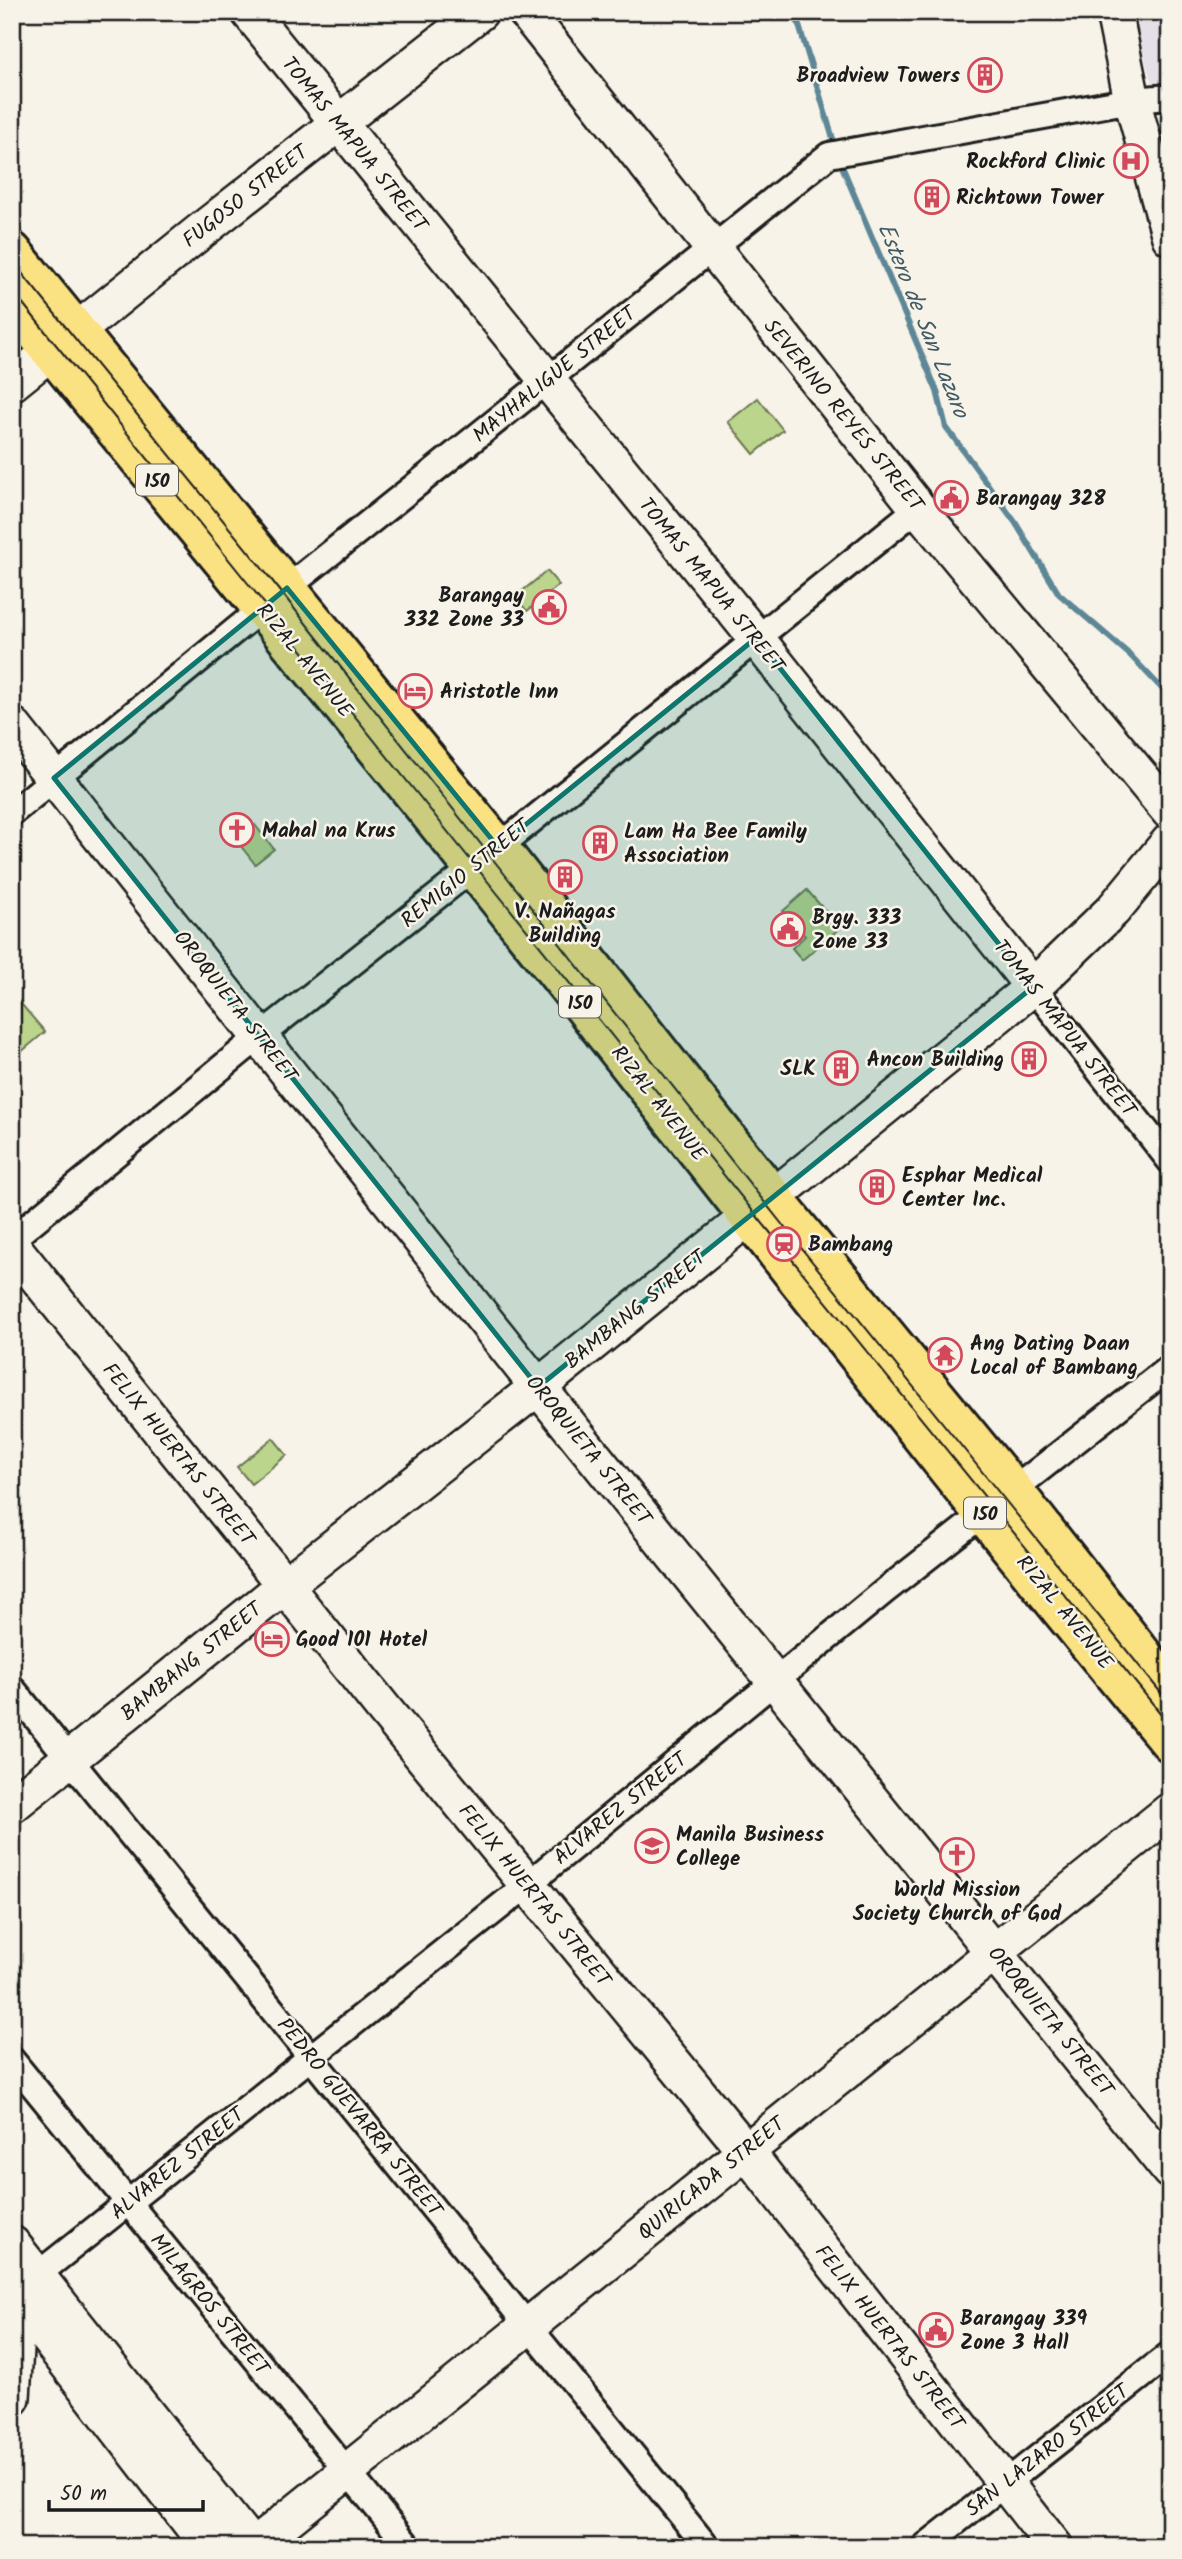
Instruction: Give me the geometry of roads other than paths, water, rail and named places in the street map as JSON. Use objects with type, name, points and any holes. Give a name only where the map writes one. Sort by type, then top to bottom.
[{"type":"main road","name":"RIZAL AVENUE","points":[[12,252],[64,342],[486,858],[760,1207],[999,1502],[1168,1736]]},
{"type":"main road","name":"RIZAL AVENUE","points":[[12,303],[64,342]]},
{"type":"main road","name":"RIZAL AVENUE","points":[[999,1502],[1170,1690]]},
{"type":"street","name":"TOMAS MAPUA STREET","points":[[248,12],[756,638],[1170,1161]]},
{"type":"street","name":"FUGOSO STREET","points":[[12,383],[480,12]]},
{"type":"street","name":"SEVERINO REYES STREET","points":[[526,12],[918,508],[1170,812]]},
{"type":"street","points":[[1114,12],[1132,100],[1170,237]]},
{"type":"street","name":"MAYHALIGUE STREET","points":[[12,813],[275,598],[829,155],[1132,100],[1170,97]]},
{"type":"street","name":"REMIGIO STREET","points":[[12,1239],[260,1036],[486,858],[918,508]]},
{"type":"street","name":"OROQUIETA STREET","points":[[12,725],[538,1387],[1170,2171]]},
{"type":"street","name":"BAMBANG STREET","points":[[12,1805],[284,1586],[538,1387],[1033,987],[1113,910],[1170,841]]},
{"type":"street","name":"FELIX HUERTAS STREET","points":[[12,1246],[284,1586],[745,2150],[1055,2547]]},
{"type":"street","name":"ALVAREZ STREET","points":[[22,2288],[527,1885],[776,1680],[1170,1367]]},
{"type":"street","name":"PEDRO GUEVARRA STREET","points":[[12,1688],[707,2547]]},
{"type":"street","name":"QUIRICADA STREET","points":[[253,2547],[1170,1811]]},
{"type":"street","name":"MILAGROS STREET","points":[[12,2060],[409,2547]]},
{"type":"street","points":[[12,2244],[22,2288],[12,2398]]},
{"type":"street","points":[[22,2288],[209,2547]]},
{"type":"street","points":[[22,2288],[253,2547]]},
{"type":"street","name":"SAN LAZARO STREET","points":[[924,2547],[1170,2354]]},
{"type":"waterway","name":"Estero de San Lazaro","points":[[795,12],[836,149]]},
{"type":"waterway","name":"Estero de San Lazaro","points":[[839,159],[937,391],[946,427],[1015,522],[1059,594],[1130,655],[1170,697]]},
{"type":"tram line","points":[[12,261],[270,578],[789,1233],[1170,1704]]},
{"type":"tram line","points":[[12,290],[1170,1725]]},
{"type":"place","name":"Broadview Towers","points":[[985,75]]},
{"type":"place","name":"Rockford Clinic","points":[[1131,161]]},
{"type":"place","name":"Richtown Tower","points":[[932,197]]},
{"type":"place","name":"Barangay 328","points":[[951,498]]},
{"type":"place","name":"Barangay 332 Zone 33","points":[[549,607]]},
{"type":"place","name":"Aristotle Inn","points":[[415,691]]},
{"type":"place","name":"Mahal na Krus","points":[[237,830]]},
{"type":"place","name":"Lam Ha Bee Family Association","points":[[600,843]]},
{"type":"place","name":"V. Nañagas Building","points":[[565,877]]},
{"type":"place","name":"Brgy. 333 Zone 33","points":[[788,929]]},
{"type":"place","name":"Ancon Building","points":[[1029,1059]]},
{"type":"place","name":"SLK","points":[[841,1068]]},
{"type":"place","name":"Esphar Medical Center Inc.","points":[[877,1187]]},
{"type":"place","name":"Bambang","points":[[784,1244]]},
{"type":"place","name":"Ang Dating Daan Local of Bambang","points":[[945,1355]]},
{"type":"place","name":"Good 101 Hotel","points":[[272,1639]]},
{"type":"place","name":"Manila Business College","points":[[652,1846]]},
{"type":"place","name":"World Mission Society Church of God","points":[[957,1855]]},
{"type":"place","name":"Barangay 339 Zone 3 Hall","points":[[936,2330]]}]
